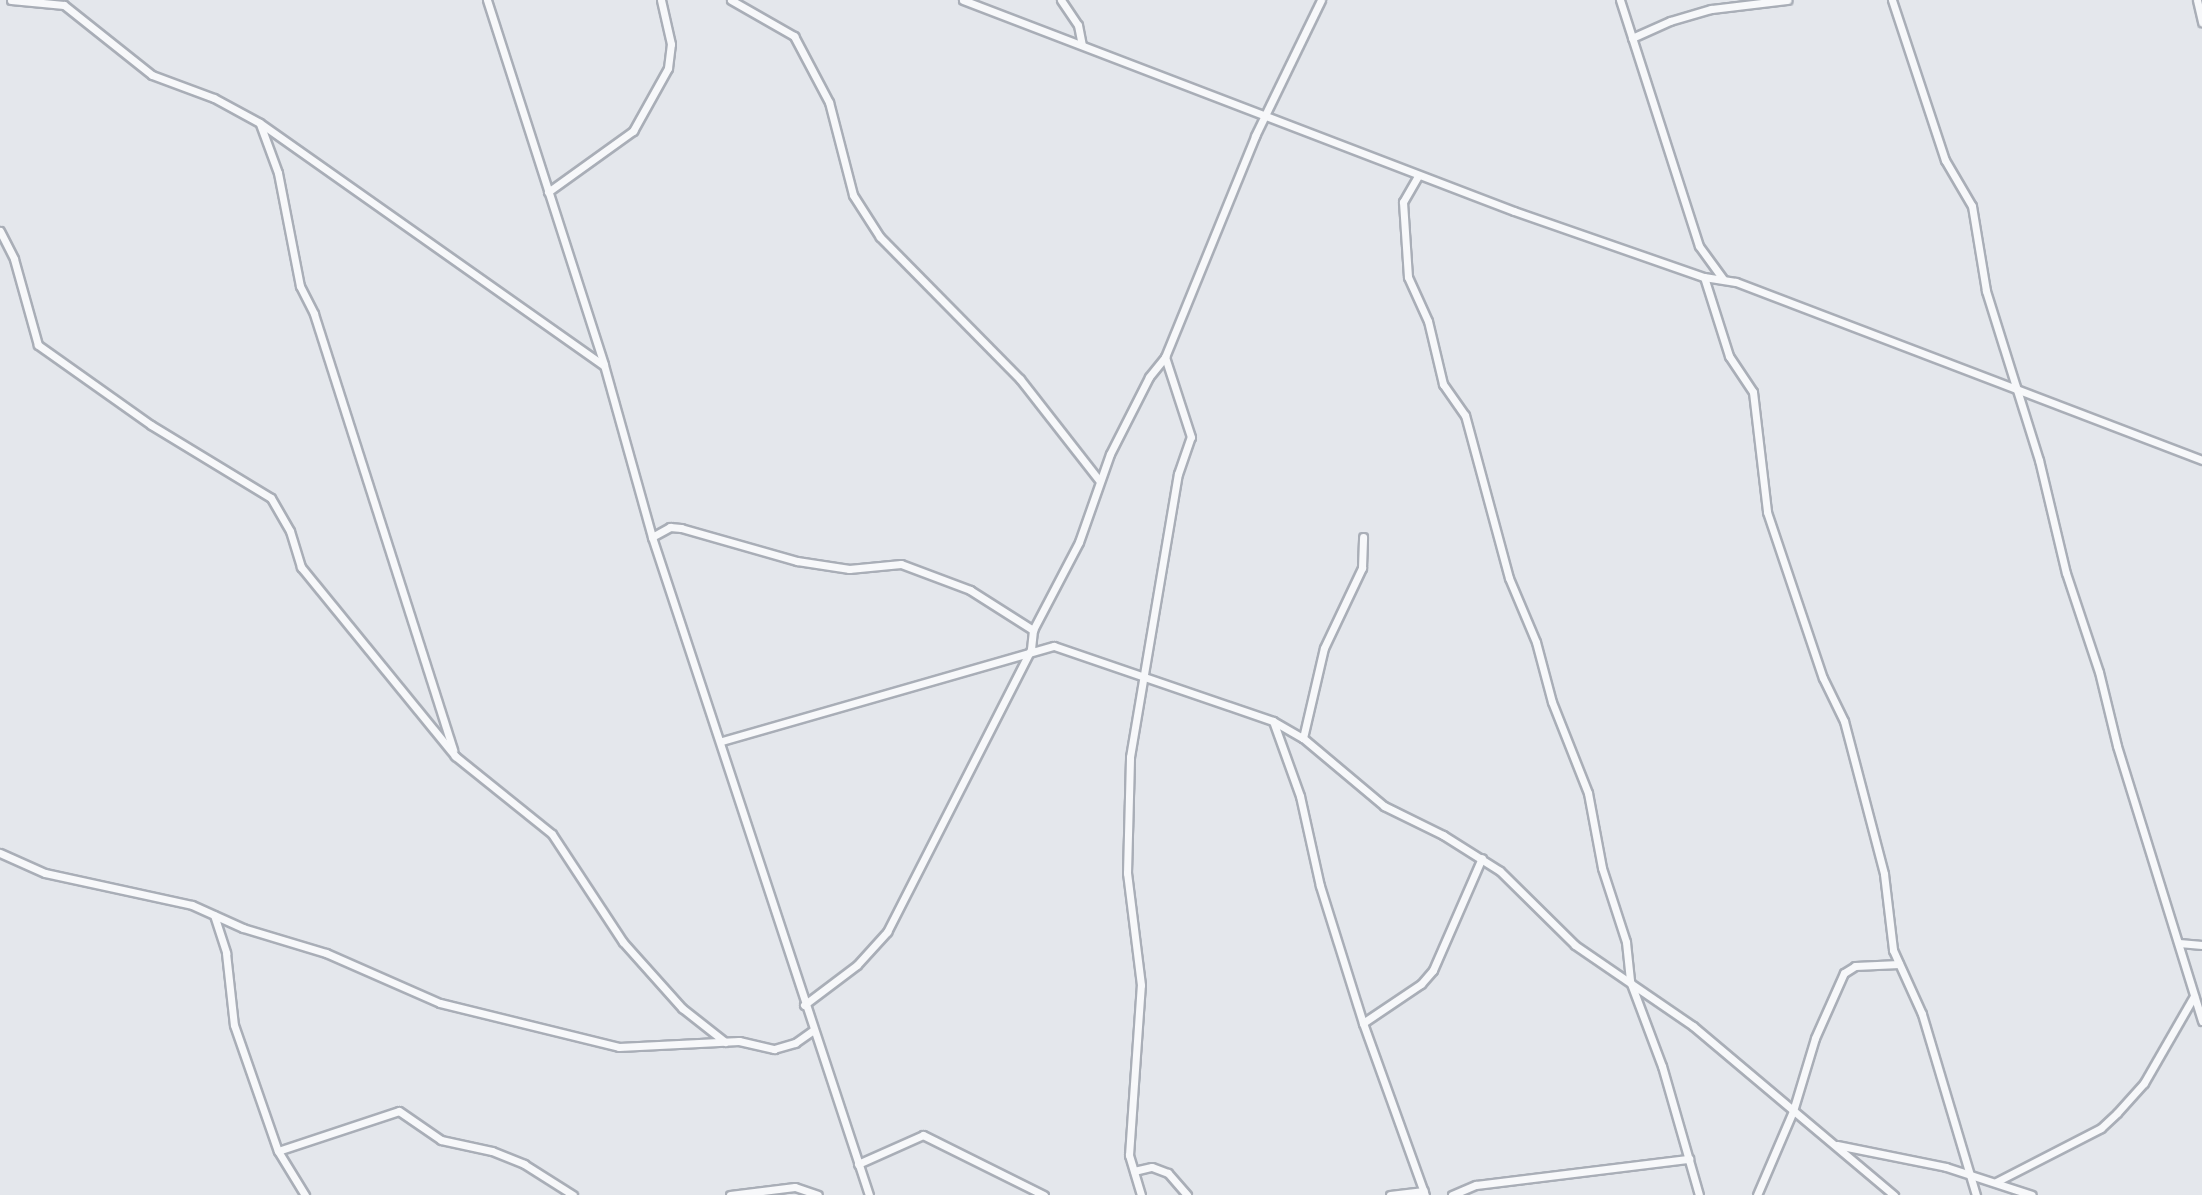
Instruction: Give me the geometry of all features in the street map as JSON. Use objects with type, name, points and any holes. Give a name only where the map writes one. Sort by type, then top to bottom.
[{"type":"street","points":[[11,0],[55,1],[152,75],[214,98],[260,123],[604,365]]},
{"type":"street","points":[[487,0],[604,365],[652,537],[722,741],[812,1031],[869,1195]]},
{"type":"street","points":[[548,192],[633,131],[668,68],[671,44],[661,0]]},
{"type":"street","points":[[731,0],[794,36],[828,102],[853,195],[880,237],[1020,379],[1099,480]]},
{"type":"street","points":[[963,0],[1418,176],[1704,277],[1723,279],[2202,460]]},
{"type":"street","points":[[1061,0],[1080,30],[1082,45]]},
{"type":"street","points":[[804,1005],[857,965],[887,932],[1031,649],[1033,629],[1079,542],[1099,480],[1149,377],[1165,357],[1250,146],[1321,0]]},
{"type":"street","points":[[1620,0],[1699,246],[1723,279]]},
{"type":"street","points":[[1632,38],[1670,21],[1711,9],[1787,0]]},
{"type":"street","points":[[1892,0],[1945,160],[1972,206],[1986,291],[2018,390],[2066,573],[2202,1021]]},
{"type":"street","points":[[2197,0],[2202,22]]},
{"type":"street","points":[[260,123],[278,173],[300,286],[314,314],[455,756]]},
{"type":"street","points":[[1418,176],[1403,202],[1408,277],[1428,321],[1443,384],[1465,415],[1509,578],[1536,642],[1552,702],[1588,793],[1602,867],[1626,942],[1630,981],[1662,1066],[1699,1195]]},
{"type":"street","points":[[0,231],[14,259],[38,345],[151,425],[271,498],[290,531],[301,567],[455,756],[552,834],[623,942],[682,1008],[725,1041]]},
{"type":"street","points":[[1704,277],[1729,356],[1753,393],[1767,512],[1857,765],[1884,874],[1899,964],[1923,1013],[1976,1195]]},
{"type":"street","points":[[1141,1195],[1129,1155],[1141,985],[1127,873],[1130,757],[1178,474],[1191,437],[1165,357]]},
{"type":"street","points":[[652,537],[670,527],[797,561],[849,569],[901,564],[970,590],[1033,629]]},
{"type":"street","points":[[1303,738],[1324,648],[1362,568],[1363,537]]},
{"type":"street","points":[[722,741],[1031,649],[1069,649],[1273,722],[1303,738],[1384,806],[1482,858],[1575,945],[1693,1026],[1894,1195]]},
{"type":"street","points":[[1273,722],[1300,796],[1320,887],[1363,1023],[1424,1193],[1390,1195]]},
{"type":"street","points":[[0,853],[45,873],[192,905],[326,953],[404,991],[440,1003],[620,1047],[725,1041],[774,1049],[795,1043],[812,1031]]},
{"type":"street","points":[[1363,1023],[1421,984],[1433,970],[1482,858]]},
{"type":"street","points":[[215,915],[226,953],[234,1025],[278,1151],[305,1195]]},
{"type":"street","points":[[2179,943],[2202,945]]},
{"type":"street","points":[[1758,1195],[1793,1111],[1815,1038],[1844,974],[1854,966],[1899,964]]},
{"type":"street","points":[[1996,1182],[2101,1128],[2117,1113],[2144,1083],[2194,996]]},
{"type":"street","points":[[278,1151],[400,1111],[441,1140],[492,1151],[524,1164],[572,1195]]},
{"type":"street","points":[[858,1164],[923,1135],[1044,1195]]},
{"type":"street","points":[[1836,1145],[1972,1174],[2032,1195]]},
{"type":"street","points":[[1452,1195],[1476,1185],[1689,1159]]},
{"type":"street","points":[[1134,1171],[1152,1167],[1168,1173],[1187,1195]]},
{"type":"street","points":[[730,1195],[795,1187],[818,1195]]}]
